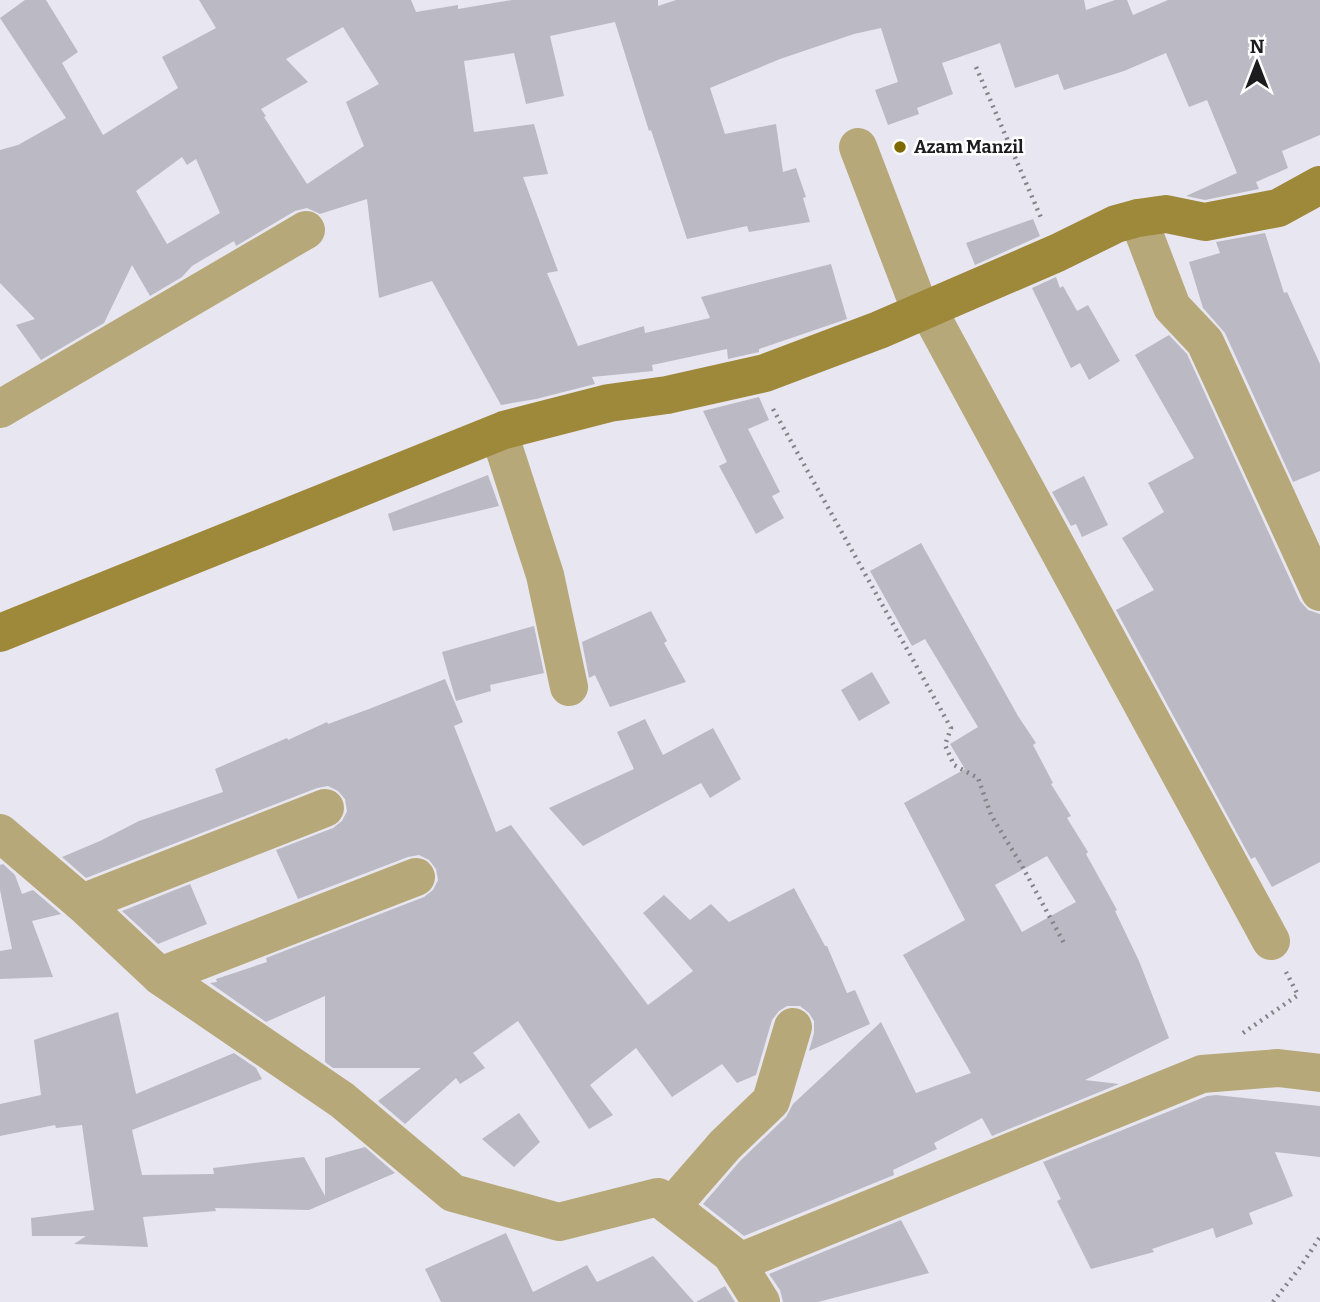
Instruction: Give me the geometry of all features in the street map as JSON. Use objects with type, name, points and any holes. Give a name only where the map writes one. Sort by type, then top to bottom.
[{"type":"main road","points":[[0,633],[499,433],[609,404],[667,395],[765,373],[921,312],[1057,253],[1116,224],[1166,214],[1206,222],[1278,208],[1320,185]]},
{"type":"street","points":[[858,147],[921,312],[933,319],[1270,941]]},
{"type":"street","points":[[1138,218],[1172,307],[1205,342],[1320,592]]},
{"type":"street","points":[[0,409],[306,230]]},
{"type":"street","points":[[499,433],[545,575],[569,687]]},
{"type":"street","points":[[82,904],[326,808]]},
{"type":"street","points":[[0,833],[160,976],[342,1100],[453,1193],[559,1222],[657,1197],[731,1255],[761,1302]]},
{"type":"street","points":[[160,976],[416,877]]},
{"type":"street","points":[[671,1207],[725,1145],[771,1101],[793,1027]]},
{"type":"street","points":[[737,1263],[1202,1074],[1278,1068],[1320,1073]]},
{"type":"path","points":[[976,67],[1057,253]]},
{"type":"path","points":[[753,375],[951,728],[945,745],[954,765],[978,778],[990,815],[1022,866],[1064,943]]},
{"type":"path","points":[[1242,1033],[1298,995],[1270,941]]},
{"type":"path","points":[[1273,1302],[1320,1237]]},
{"type":"building","points":[[25,0],[46,0],[78,52],[62,63],[103,135],[178,88],[162,57],[216,28],[199,0],[411,0],[416,12],[458,5],[458,9],[512,0],[658,0],[658,6],[676,0],[1084,0],[1086,10],[1115,0],[1127,0],[1133,15],[1168,0],[1320,0],[1320,135],[1282,151],[1288,168],[1256,182],[1259,189],[1205,200],[1186,196],[1237,173],[1207,100],[1189,107],[1166,53],[1124,71],[1064,90],[1058,74],[1015,88],[1000,43],[942,63],[953,94],[917,108],[919,114],[888,125],[875,90],[898,82],[881,28],[854,34],[780,59],[710,88],[725,134],[776,124],[783,172],[796,168],[806,197],[803,198],[810,222],[749,232],[747,226],[687,239],[615,22],[550,36],[564,96],[526,104],[514,53],[464,61],[474,132],[534,124],[548,174],[523,177],[558,271],[547,273],[578,346],[644,326],[645,333],[710,318],[701,297],[831,264],[847,319],[759,349],[759,352],[728,359],[727,349],[652,365],[653,371],[592,377],[595,384],[501,405],[432,281],[379,298],[367,199],[320,214],[307,208],[295,211],[236,246],[234,241],[150,296],[132,265],[104,323],[41,360],[16,325],[35,319],[0,283],[0,150],[18,145],[66,118],[0,18]],"holes":[[[343,27],[379,84],[346,102],[364,146],[307,184],[261,109],[308,82],[286,59]],[[182,157],[187,165],[196,159],[220,213],[167,244],[136,191]]]},
{"type":"building","points":[[1033,219],[1040,236],[975,265],[966,243]]},
{"type":"building","points":[[1265,233],[1284,293],[1287,292],[1320,364],[1320,471],[1293,482],[1225,333],[1203,308],[1189,262],[1220,253],[1216,242]]},
{"type":"building","points":[[1056,277],[1060,288],[1063,286],[1077,311],[1088,305],[1120,361],[1089,380],[1080,363],[1071,368],[1032,288]]},
{"type":"building","points":[[1169,335],[1187,354],[1300,601],[1308,610],[1320,614],[1320,862],[1272,887],[1255,857],[1251,859],[1116,610],[1154,590],[1122,538],[1164,512],[1148,483],[1194,458],[1135,355]]},
{"type":"building","points":[[759,397],[769,420],[748,429],[780,492],[772,496],[784,518],[756,534],[719,466],[727,462],[703,411]]},
{"type":"building","points":[[488,475],[499,506],[393,531],[388,514]]},
{"type":"building","points":[[1084,476],[1108,525],[1082,537],[1076,524],[1071,526],[1052,492]]},
{"type":"building","points":[[921,543],[1018,716],[1036,743],[1033,745],[1053,783],[1051,784],[1071,816],[1067,818],[1088,852],[1086,854],[1117,910],[1115,911],[1139,961],[1169,1038],[1085,1080],[1119,1084],[992,1136],[982,1118],[934,1143],[937,1149],[893,1170],[894,1175],[744,1236],[703,1204],[741,1160],[786,1117],[793,1104],[881,1022],[916,1093],[971,1073],[903,955],[965,920],[904,803],[965,769],[950,744],[978,727],[925,639],[912,646],[870,571]],"holes":[[[1047,856],[1076,902],[1022,932],[995,885]]]},
{"type":"building","points":[[651,611],[667,641],[664,643],[686,682],[610,707],[595,675],[589,678],[582,642]]},
{"type":"building","points":[[534,626],[544,673],[490,685],[491,691],[456,701],[442,652]]},
{"type":"building","points":[[872,672],[890,703],[859,721],[841,690]]},
{"type":"building","points":[[445,679],[463,722],[454,726],[496,832],[511,825],[648,1005],[693,971],[643,913],[664,895],[690,920],[711,904],[729,922],[794,888],[827,946],[847,993],[855,990],[870,1024],[809,1051],[814,1021],[800,1006],[787,1006],[772,1020],[756,1075],[737,1083],[722,1064],[672,1097],[636,1048],[590,1085],[613,1115],[589,1129],[518,1021],[473,1053],[485,1068],[460,1084],[456,1078],[405,1124],[378,1101],[421,1068],[333,1068],[325,1062],[325,996],[266,1022],[210,983],[267,962],[266,958],[424,897],[433,890],[438,880],[436,869],[429,860],[419,855],[408,857],[298,899],[276,850],[333,828],[342,821],[347,811],[345,799],[338,791],[328,786],[86,878],[62,857],[139,821],[223,792],[215,769],[327,722],[328,724]]},
{"type":"building","points":[[645,719],[663,755],[713,728],[741,779],[710,798],[701,783],[583,846],[549,808],[634,769],[617,732]]},
{"type":"building","points":[[3,864],[15,875],[22,894],[33,890],[61,914],[32,921],[53,977],[0,979],[0,951],[12,949],[0,890],[0,865]]},
{"type":"building","points":[[190,884],[207,924],[158,944],[122,911]]},
{"type":"building","points":[[118,1012],[136,1094],[234,1053],[256,1068],[262,1079],[132,1130],[142,1175],[214,1174],[213,1168],[304,1157],[325,1196],[325,1158],[365,1147],[395,1173],[309,1210],[215,1208],[216,1211],[143,1217],[148,1247],[74,1244],[86,1236],[32,1236],[31,1218],[94,1210],[82,1125],[56,1128],[55,1125],[0,1136],[0,1104],[41,1095],[34,1040]]},
{"type":"building","points":[[1207,1096],[1320,1106],[1320,1157],[1275,1152],[1293,1196],[1249,1213],[1253,1224],[1216,1238],[1213,1228],[1152,1249],[1154,1252],[1091,1269],[1057,1201],[1061,1199],[1043,1162]]},
{"type":"building","points":[[519,1113],[540,1142],[514,1167],[482,1139]]},
{"type":"building","points":[[901,1220],[929,1273],[818,1302],[783,1302],[780,1290],[769,1274]]},
{"type":"building","points":[[506,1233],[533,1292],[587,1265],[597,1282],[653,1256],[694,1302],[441,1302],[425,1269]]},
{"type":"building","points":[[725,1286],[735,1302],[696,1302]]},
{"type":"place","name":"Azam Manzil","points":[[900,147]]}]
